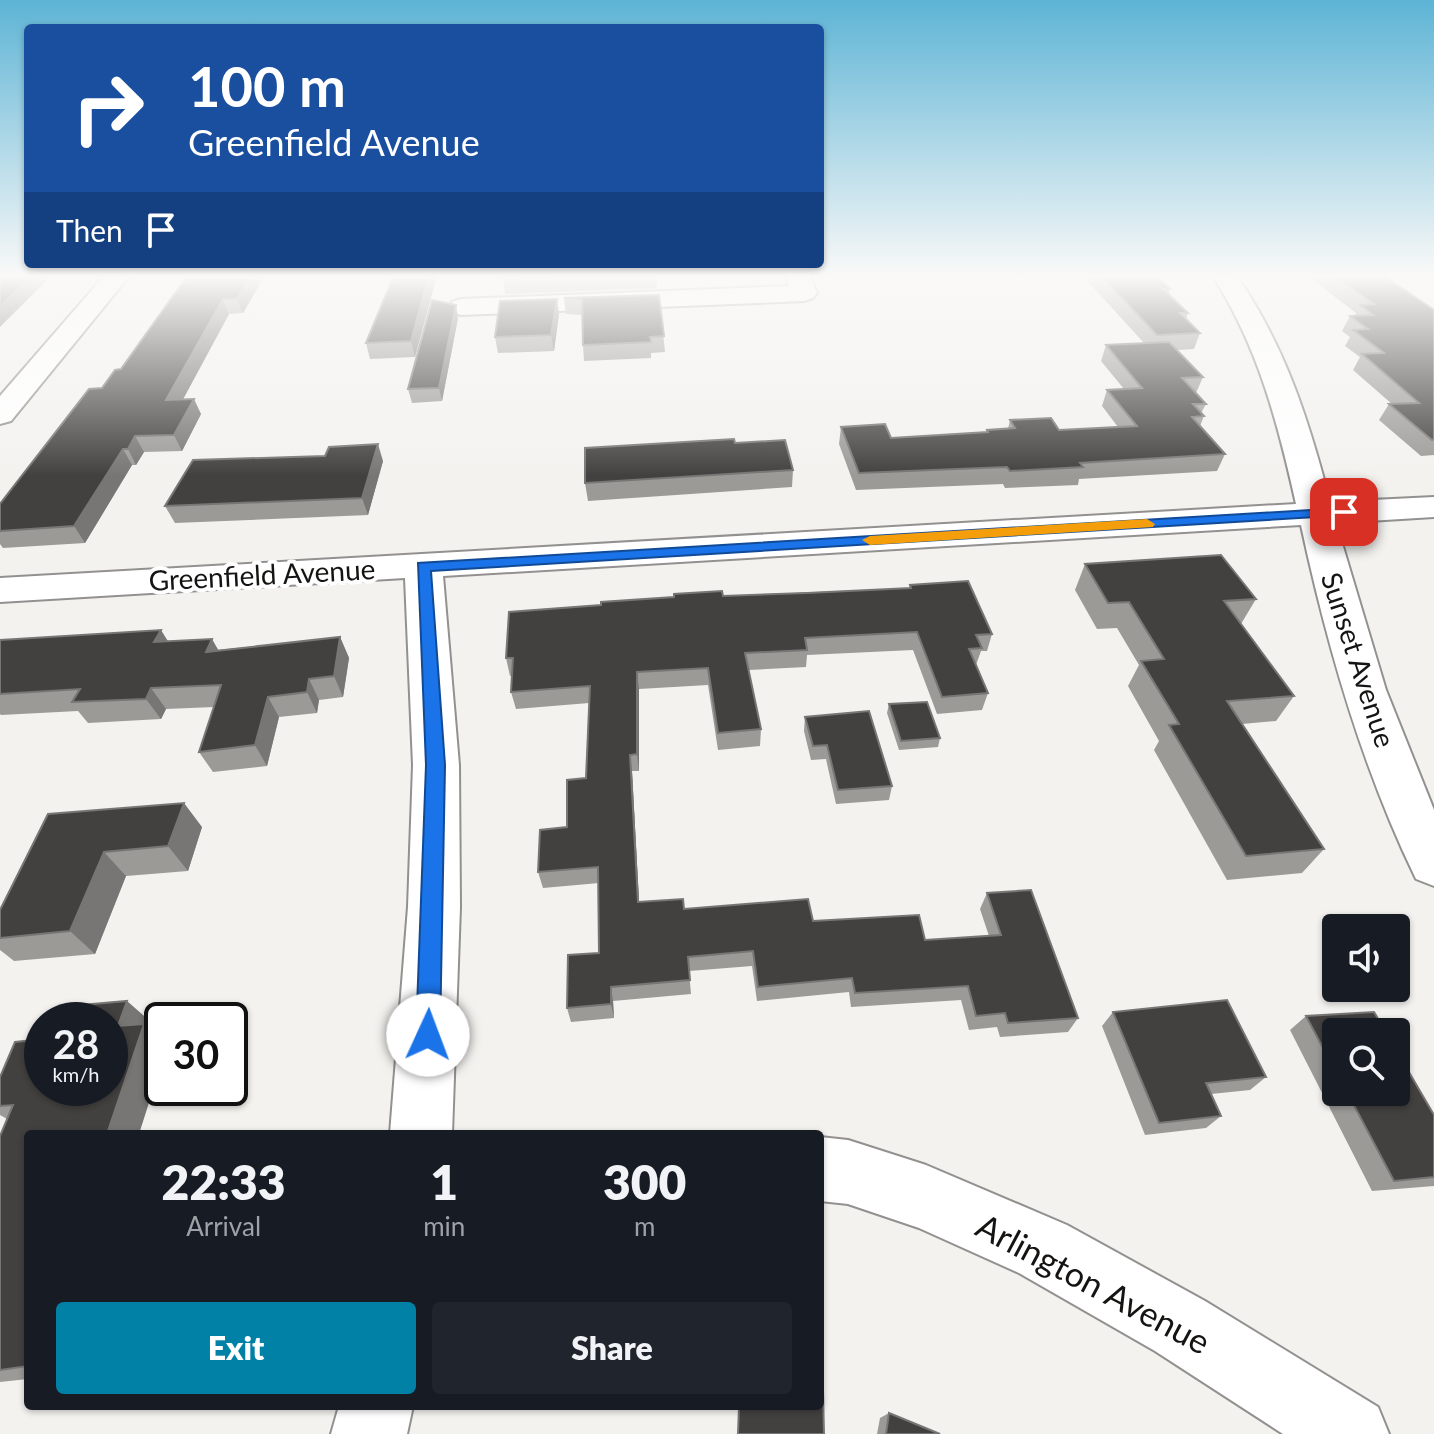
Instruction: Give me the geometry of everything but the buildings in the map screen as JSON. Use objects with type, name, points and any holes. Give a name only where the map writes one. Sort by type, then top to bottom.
[{"type":"street","points":[[0,415],[13,385],[54,342]]},
{"type":"street","name":"Sunset Avenue","points":[[1263,342],[1276,370],[1314,514],[1375,722],[1412,819],[1434,864]]},
{"type":"street","name":"Greenfield Avenue","points":[[0,590],[1434,507]]},
{"type":"street","points":[[421,1130],[433,923],[436,765],[423,566]]},
{"type":"street","name":"Arlington Avenue","points":[[824,1169],[848,1172],[926,1198],[1043,1249],[1180,1326],[1351,1434]]},
{"type":"street","points":[[369,1434],[375,1410]]},
{"type":"slow traffic","points":[[870,540],[1147,524]]},
{"type":"route","points":[[428,1035],[436,765],[423,566],[1344,512]]}]
